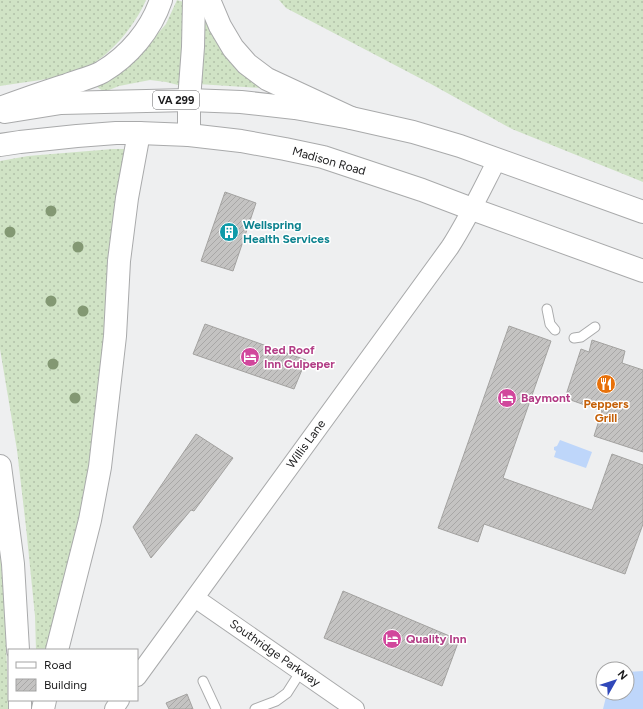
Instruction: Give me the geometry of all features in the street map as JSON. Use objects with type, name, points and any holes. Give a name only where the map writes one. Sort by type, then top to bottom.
[{"type":"main road","points":[[0,108],[100,73],[118,61],[134,46],[148,28],[161,0]]},
{"type":"main road","points":[[189,135],[189,100],[193,47],[194,0]]},
{"type":"main road","points":[[209,0],[220,26],[233,48],[247,64],[267,79],[351,118],[420,134],[460,146],[643,212]]},
{"type":"main road","name":"VA 299","points":[[0,112],[61,103],[189,100],[241,102],[295,108],[351,118]]},
{"type":"main road","points":[[57,649],[90,520],[100,467],[115,336],[119,261],[127,198],[139,133]]},
{"type":"main road","name":"Madison Road","points":[[0,146],[20,142],[77,136],[139,133],[189,135],[285,148],[323,157],[422,190],[643,271]]},
{"type":"main road","points":[[0,466],[12,564],[18,649]]},
{"type":"street","name":"Willis Lane","points":[[138,676],[450,246],[460,231],[497,160]]},
{"type":"street","name":"Southridge Parkway","points":[[195,598],[355,709]]},
{"type":"lane","points":[[547,309],[550,324],[555,330]]},
{"type":"lane","points":[[574,338],[581,337],[595,327]]},
{"type":"lane","points":[[255,709],[276,701],[287,693],[301,671]]},
{"type":"lane","points":[[203,681],[216,709]]},
{"type":"green space","points":[[0,0],[146,0],[135,20],[120,41],[91,65],[81,70],[61,76],[0,86]]},
{"type":"green space","points":[[177,0],[187,3],[182,86],[150,80],[119,86],[104,92],[96,86],[147,46],[166,24]]},
{"type":"green space","points":[[279,0],[643,0],[643,182],[512,129],[431,84],[286,8]]},
{"type":"green space","points":[[202,11],[278,89],[198,84]]},
{"type":"green space","points":[[124,149],[95,462],[50,649],[36,649],[35,616],[17,450],[0,349],[0,161],[28,156]]},
{"type":"green space","points":[[0,550],[6,630],[8,709],[0,709]]},
{"type":"water","points":[[560,440],[592,452],[586,468],[554,457],[556,451],[554,450],[554,447],[557,446]]},
{"type":"water","points":[[643,671],[643,709],[603,709],[605,701],[635,701],[635,672]]},
{"type":"building","name":"Wellspring Health Services","points":[[225,192],[256,203],[233,271],[201,261]]},
{"type":"building","name":"Red Roof Inn Culpeper","points":[[205,324],[306,360],[294,389],[193,354]]},
{"type":"building","name":"Baymont","points":[[509,326],[551,341],[503,478],[592,510],[612,454],[643,465],[643,524],[625,574],[484,524],[478,542],[438,528]]},
{"type":"building","name":"Peppers Grill","points":[[592,340],[625,351],[622,363],[643,370],[643,452],[594,436],[602,411],[565,398],[581,349],[589,352]]},
{"type":"building","points":[[196,434],[233,458],[194,511],[191,510],[151,558],[133,527]]},
{"type":"building","name":"Quality Inn","points":[[343,591],[459,640],[442,686],[324,638]]},
{"type":"building","points":[[187,694],[193,709],[169,709],[166,703]]},
{"type":"place","name":"Wellspring Health Services","points":[[229,232]]},
{"type":"place","name":"Red Roof Inn Culpeper","points":[[250,357]]},
{"type":"place","name":"Peppers Grill","points":[[606,384]]},
{"type":"place","name":"Baymont","points":[[507,398]]},
{"type":"place","name":"Quality Inn","points":[[392,639]]}]
